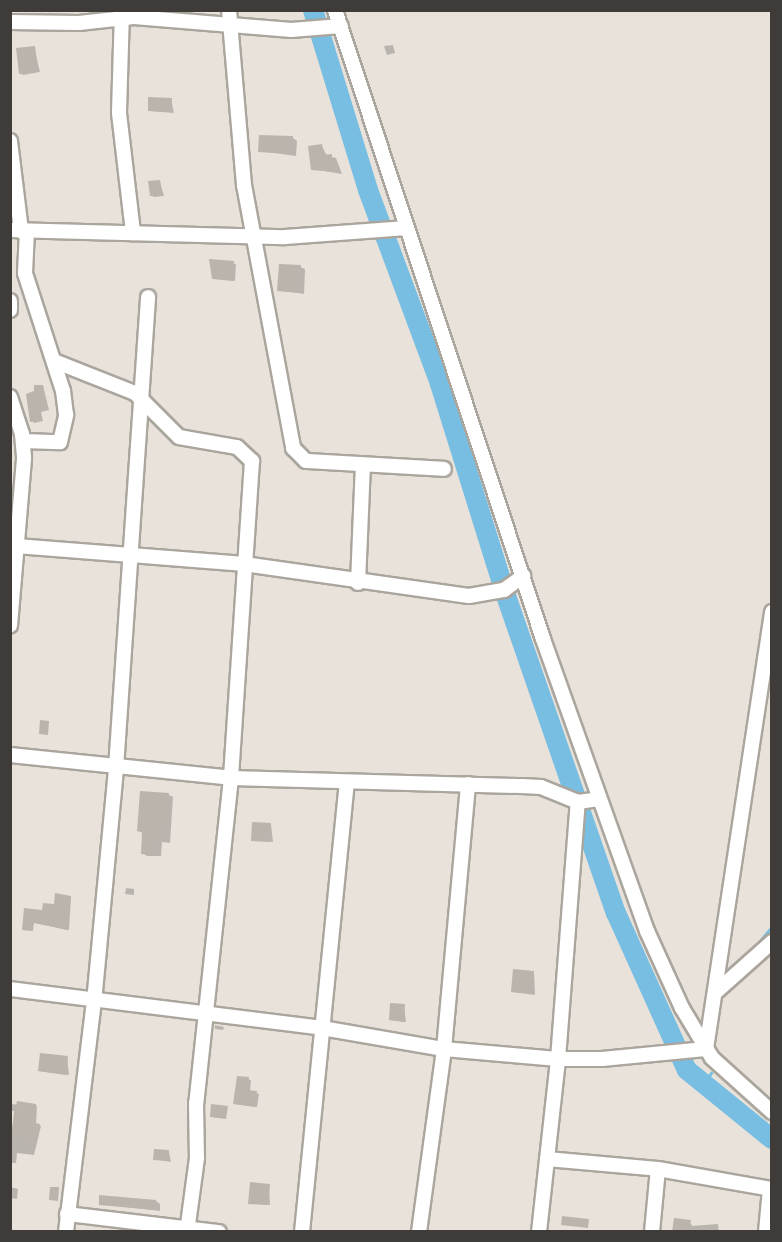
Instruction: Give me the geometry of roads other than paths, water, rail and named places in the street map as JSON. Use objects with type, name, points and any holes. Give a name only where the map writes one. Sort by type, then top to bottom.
[{"type":"street","points":[[229,10],[238,140],[293,448],[306,461],[444,469]]},
{"type":"street","points":[[336,10],[523,576],[647,931],[682,1008],[706,1049],[724,1072],[771,1112]]},
{"type":"street","points":[[122,14],[120,123],[133,233]]},
{"type":"street","points":[[10,22],[79,23],[122,14],[291,30],[341,26]]},
{"type":"street","points":[[10,141],[25,273],[54,361],[65,403],[64,437],[56,443],[23,441]]},
{"type":"street","points":[[20,231],[309,237],[407,228]]},
{"type":"street","points":[[66,1232],[94,1002],[116,768],[133,557],[148,297]]},
{"type":"street","points":[[10,301],[10,310]]},
{"type":"street","points":[[54,361],[142,398],[173,434],[237,447],[249,455],[252,461],[231,778],[196,1103],[197,1158],[188,1229]]},
{"type":"street","points":[[10,397],[23,441],[15,524],[17,546],[10,625]]},
{"type":"street","points":[[358,583],[363,465]]},
{"type":"street","points":[[17,546],[244,564],[358,583],[469,596],[504,590],[523,576]]},
{"type":"street","points":[[706,1049],[717,991],[771,612]]},
{"type":"street","points":[[10,755],[116,768],[231,778],[541,787],[578,802],[600,799]]},
{"type":"street","points":[[302,1232],[348,782]]},
{"type":"street","points":[[419,1232],[444,1048],[468,784]]},
{"type":"street","points":[[539,1232],[558,1059],[578,802]]},
{"type":"street","points":[[717,991],[771,942]]},
{"type":"street","points":[[10,989],[94,1002],[322,1029],[444,1048],[558,1059],[602,1059],[706,1049]]},
{"type":"street","points":[[547,1159],[658,1169],[771,1189],[766,1232]]},
{"type":"street","points":[[652,1232],[658,1169]]},
{"type":"street","points":[[67,1214],[219,1232]]},
{"type":"waterway","points":[[313,10],[368,190],[440,384],[504,590],[616,913],[687,1070],[772,1139]]},
{"type":"waterway","points":[[748,955],[772,926]]},
{"type":"waterway","points":[[703,1084],[711,1073]]}]
